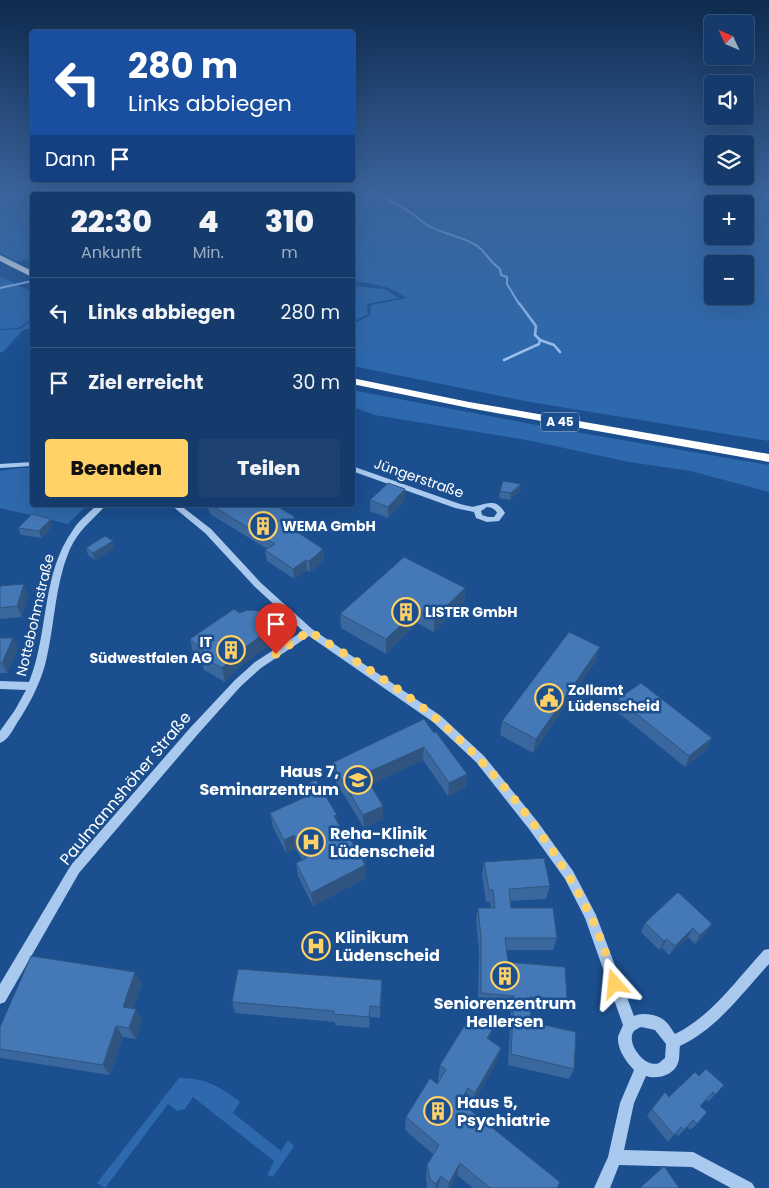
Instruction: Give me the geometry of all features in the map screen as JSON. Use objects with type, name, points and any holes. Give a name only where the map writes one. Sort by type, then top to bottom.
[{"type":"highway","points":[[0,258],[30,273]]},
{"type":"highway","points":[[0,268],[30,282]]},
{"type":"highway","name":"A 45","points":[[355,374],[535,408],[769,448]]},
{"type":"highway","name":"A 45","points":[[355,383],[488,409],[769,458]]},
{"type":"street","points":[[0,466],[30,464]]},
{"type":"street","name":"Jüngerstraße","points":[[355,469],[458,506],[477,510]]},
{"type":"street","name":"Nottebohmstraße","points":[[0,739],[13,723],[33,686],[40,666],[61,560],[75,532],[100,507]]},
{"type":"street","points":[[178,507],[208,531],[258,585],[309,631],[436,719],[480,759],[533,824],[569,875],[590,915],[630,1025]]},
{"type":"street","name":"Paulmannshöher Straße","points":[[0,996],[75,869],[238,683],[258,665],[309,631]]},
{"type":"street","name":"Nottebohmstraße","points":[[0,685],[33,686]]},
{"type":"street","points":[[673,1042],[690,1036],[704,1025],[769,955]]},
{"type":"street","points":[[640,1020],[653,1021],[664,1028],[673,1042],[674,1055],[668,1067],[656,1072],[642,1068],[632,1059],[626,1047],[625,1035],[630,1025],[640,1020]]},
{"type":"street","points":[[602,1188],[615,1157],[627,1103],[642,1068]]},
{"type":"street","points":[[615,1157],[693,1160],[747,1188]]},
{"type":"shaded area","points":[[0,246],[30,246],[30,259],[17,262],[0,253]]},
{"type":"shaded area","points":[[355,246],[769,246],[769,441],[530,402],[355,366],[355,323],[370,315],[371,305],[407,298],[388,288],[355,281]]},
{"type":"shaded area","points":[[0,276],[30,291],[30,320],[19,328],[0,329]]},
{"type":"shaded area","points":[[355,286],[384,289],[399,298],[367,304],[368,314],[355,321]]},
{"type":"shaded area","points":[[30,322],[30,329],[24,329],[3,352],[0,352],[0,330],[20,329]]},
{"type":"shaded area","points":[[355,391],[558,429],[769,465],[769,492],[691,471],[629,462],[527,440],[374,415],[355,408]]},
{"type":"shaded area","points":[[30,468],[30,507],[85,507],[68,524],[0,508],[0,471]]},
{"type":"shaded area","points":[[179,1078],[204,1081],[226,1092],[240,1102],[233,1113],[281,1151],[288,1140],[294,1146],[273,1177],[267,1175],[274,1161],[193,1097],[185,1109],[177,1111],[168,1104],[105,1188],[97,1183]]},
{"type":"building","points":[[503,481],[521,484],[511,493],[500,491]]},
{"type":"building","points":[[388,483],[405,489],[388,507],[370,500]]},
{"type":"building","points":[[214,507],[278,507],[295,517],[285,524],[323,549],[309,561],[306,560],[293,569],[265,550],[275,544]]},
{"type":"building","points":[[32,514],[51,519],[39,531],[18,528]]},
{"type":"building","points":[[105,536],[113,541],[93,553],[86,548]]},
{"type":"building","name":"LISTER GmbH","points":[[404,557],[465,588],[434,618],[418,609],[386,639],[340,614]]},
{"type":"building","points":[[24,584],[17,606],[0,608],[0,586]]},
{"type":"building","points":[[234,609],[239,613],[248,610],[260,611],[265,617],[261,629],[266,632],[235,655],[222,668],[200,656],[204,651],[190,639]]},
{"type":"building","name":"Zollamt Lüdenscheid","points":[[569,632],[600,647],[536,739],[502,721]]},
{"type":"building","points":[[0,638],[13,638],[2,663],[0,663]]},
{"type":"building","points":[[641,683],[712,738],[689,756],[618,699]]},
{"type":"building","points":[[424,719],[467,774],[449,783],[424,747],[364,774],[383,806],[363,815],[332,763]]},
{"type":"building","name":"Reha-Klinik Lüdenscheid","points":[[316,780],[337,815],[334,816],[347,839],[349,837],[356,849],[360,847],[365,856],[361,857],[365,865],[311,893],[296,863],[306,858],[294,835],[284,840],[270,813],[310,795],[305,785]]},
{"type":"building","name":"Seniorenzentrum Hellersen","points":[[544,858],[550,886],[509,889],[511,908],[553,908],[557,938],[505,938],[508,962],[565,967],[567,1000],[530,997],[531,1022],[576,1032],[574,1069],[511,1054],[514,996],[481,993],[481,938],[478,908],[495,908],[493,890],[489,890],[484,862]]},
{"type":"building","points":[[678,892],[712,924],[700,935],[693,928],[675,946],[667,939],[664,941],[645,923]]},
{"type":"building","points":[[31,956],[135,972],[123,1007],[136,1009],[129,1028],[116,1026],[103,1065],[0,1049],[0,1027]]},
{"type":"building","points":[[238,969],[382,980],[380,1007],[370,1006],[369,1017],[334,1014],[334,1011],[232,1002]]},
{"type":"building","name":"Haus 5, Psychiatrie","points":[[471,1015],[492,1030],[487,1038],[501,1048],[475,1093],[468,1088],[460,1102],[560,1182],[557,1188],[490,1188],[460,1163],[449,1183],[441,1176],[436,1184],[430,1179],[427,1165],[439,1145],[406,1117],[430,1078],[437,1084],[446,1070],[440,1065]]},
{"type":"building","points":[[706,1069],[724,1085],[715,1095],[713,1092],[700,1106],[707,1112],[697,1124],[693,1120],[684,1130],[681,1127],[674,1135],[652,1109],[665,1092],[669,1097],[695,1072],[699,1076]]},
{"type":"building","points":[[664,1166],[679,1188],[640,1188]]},
{"type":"waterway","points":[[477,246],[500,269],[501,275],[507,277],[507,284],[519,304]]},
{"type":"waterway","points":[[0,288],[30,281]]},
{"type":"waterway","points":[[519,303],[536,326],[535,335],[540,340]]},
{"type":"waterway","points":[[504,360],[539,344],[540,340]]},
{"type":"waterway","points":[[540,340],[554,345],[560,352]]},
{"type":"place","name":"WEMA GmbH","points":[[263,526]]},
{"type":"place","name":"LISTER GmbH","points":[[406,612]]},
{"type":"place","name":"IT Südwestfalen AG","points":[[231,650]]},
{"type":"place","name":"Zollamt Lüdenscheid","points":[[549,698]]},
{"type":"place","name":"Haus 7, Seminarzentrum","points":[[358,780]]},
{"type":"place","name":"Reha-Klinik Lüdenscheid","points":[[311,842]]},
{"type":"place","name":"Klinikum Lüdenscheid","points":[[316,946]]},
{"type":"place","name":"Seniorenzentrum Hellersen","points":[[505,976]]},
{"type":"place","name":"Haus 5, Psychiatrie","points":[[438,1111]]},
{"type":"route","points":[[276,654],[309,631],[436,719],[480,759],[533,824],[569,875],[590,915],[604,949],[615,984]]}]
